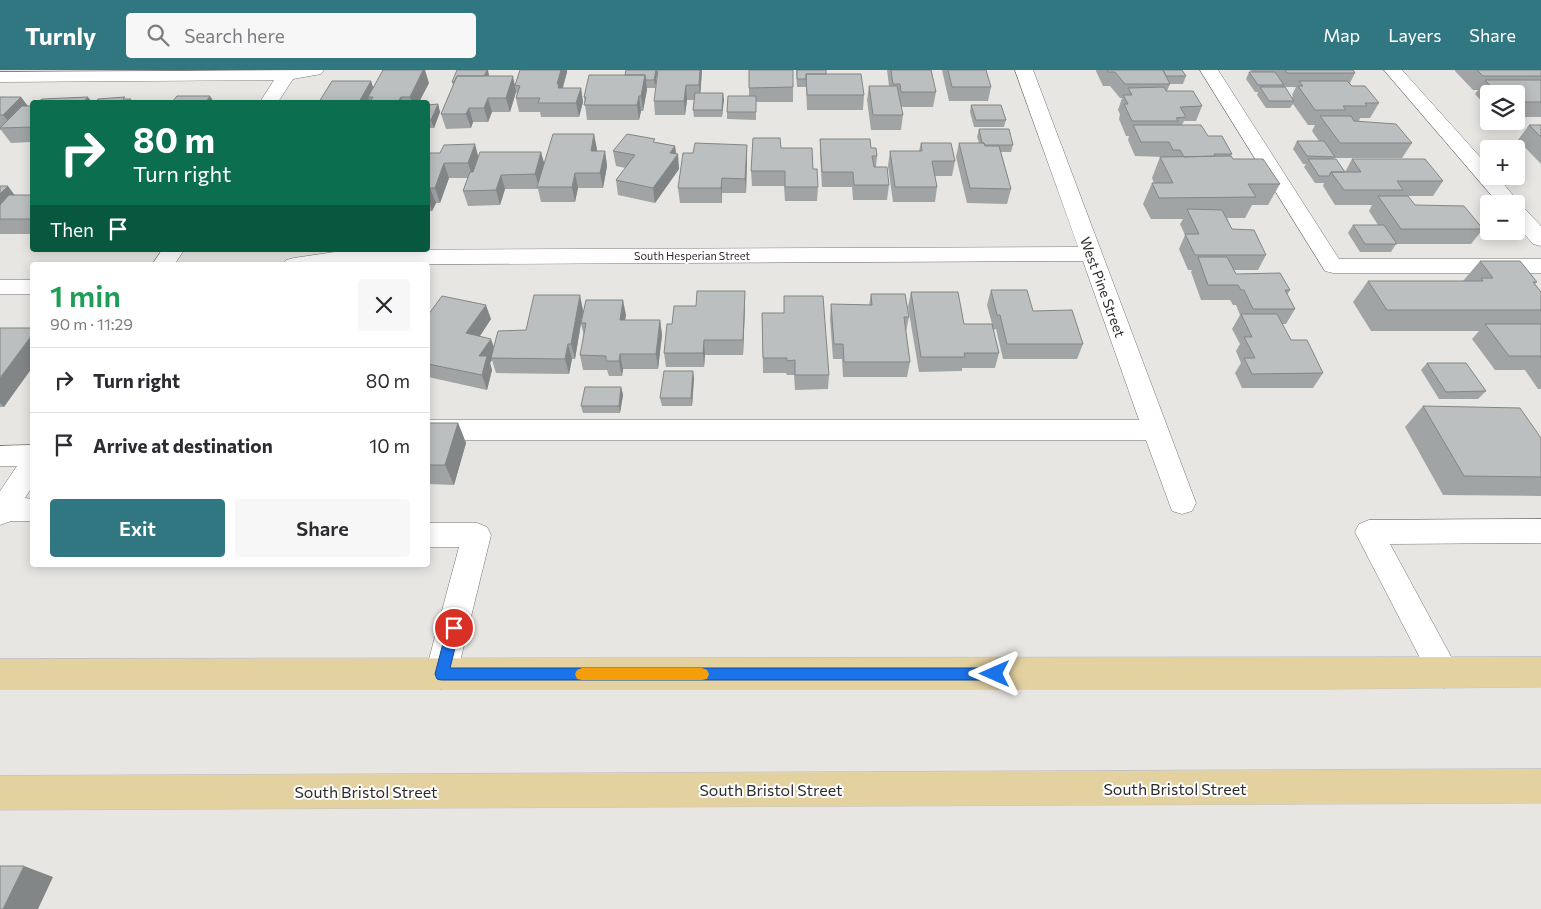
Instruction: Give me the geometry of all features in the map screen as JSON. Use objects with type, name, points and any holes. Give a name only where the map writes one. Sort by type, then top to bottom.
[{"type":"main road","points":[[0,674],[1541,672]]},
{"type":"main road","name":"South Bristol Street","points":[[0,793],[1541,786]]},
{"type":"street","points":[[0,77],[315,70]]},
{"type":"street","name":"West Pine Street","points":[[1024,70],[1182,504]]},
{"type":"street","points":[[1209,70],[1333,266],[1541,266]]},
{"type":"street","points":[[1393,70],[1502,195]]},
{"type":"street","points":[[270,100],[289,72]]},
{"type":"street","points":[[1525,221],[1541,239]]},
{"type":"street","name":"South Hesperian Street","points":[[314,262],[354,256],[1091,254]]},
{"type":"street","points":[[0,287],[30,287]]},
{"type":"street","points":[[430,430],[1155,430]]},
{"type":"street","points":[[0,456],[30,455]]},
{"type":"street","points":[[1,512],[30,468]]},
{"type":"street","points":[[1,512],[30,510]]},
{"type":"street","points":[[1444,673],[1368,532],[1541,531]]},
{"type":"street","points":[[430,535],[477,536],[441,674]]},
{"type":"building","points":[[383,70],[423,70],[410,97],[401,97],[399,100],[371,100],[373,97],[368,97]]},
{"type":"building","points":[[457,70],[487,70],[484,76],[457,76],[454,82],[452,82]]},
{"type":"building","points":[[520,70],[561,70],[557,84],[559,84],[558,88],[581,88],[576,103],[538,103],[540,98],[516,98],[520,86],[515,85]]},
{"type":"building","points":[[626,70],[656,70],[654,80],[646,80],[645,75],[625,75]]},
{"type":"building","points":[[658,70],[700,70],[699,85],[686,85],[684,101],[654,101]]},
{"type":"building","points":[[749,70],[793,70],[793,87],[749,88]]},
{"type":"building","points":[[797,70],[826,70],[826,74],[806,74],[806,79],[797,79]]},
{"type":"building","points":[[891,70],[931,70],[936,92],[901,92],[900,84],[893,84]]},
{"type":"building","points":[[948,70],[986,70],[991,87],[952,87]]},
{"type":"building","points":[[1107,70],[1163,70],[1170,84],[1125,84],[1115,72],[1108,72]]},
{"type":"building","points":[[1163,70],[1182,70],[1186,76],[1166,76]]},
{"type":"building","points":[[1285,70],[1353,70],[1355,73],[1287,73]]},
{"type":"building","points":[[1477,70],[1541,70],[1541,76],[1483,76]]},
{"type":"building","points":[[1249,72],[1275,72],[1284,85],[1258,85]]},
{"type":"building","points":[[806,74],[861,74],[864,95],[807,95]]},
{"type":"building","points":[[589,75],[645,75],[641,96],[639,96],[637,105],[584,105]]},
{"type":"building","points":[[457,76],[513,76],[506,98],[488,98],[484,108],[469,108],[466,114],[441,114]]},
{"type":"building","points":[[1485,80],[1541,80],[1541,102],[1525,102],[1525,85],[1490,85]]},
{"type":"building","points":[[332,81],[371,81],[360,100],[320,100]]},
{"type":"building","points":[[1299,81],[1347,81],[1352,86],[1365,86],[1379,103],[1365,103],[1367,106],[1343,106],[1346,110],[1315,110],[1298,86],[1303,86]]},
{"type":"building","points":[[869,86],[897,86],[903,115],[873,115]]},
{"type":"building","points":[[1164,87],[1166,91],[1193,91],[1202,106],[1180,107],[1186,117],[1176,118],[1178,121],[1132,121],[1124,104],[1128,104],[1123,95],[1132,95],[1128,88]]},
{"type":"building","points":[[1260,87],[1285,87],[1294,101],[1269,101]]},
{"type":"building","points":[[695,93],[723,93],[722,110],[693,110]]},
{"type":"building","points":[[177,96],[210,96],[207,100],[174,100]]},
{"type":"building","points":[[728,96],[756,96],[756,112],[727,112]]},
{"type":"building","points":[[0,97],[21,97],[3,115],[0,115]]},
{"type":"building","points":[[88,97],[85,100],[41,100]]},
{"type":"building","points":[[125,97],[123,99],[131,99],[97,100]]},
{"type":"building","points":[[438,104],[431,120],[430,120],[430,105]]},
{"type":"building","points":[[971,105],[1001,105],[1006,120],[976,120]]},
{"type":"building","points":[[22,106],[30,106],[30,127],[0,128]]},
{"type":"building","points":[[1320,116],[1351,116],[1354,121],[1396,124],[1412,143],[1340,143]]},
{"type":"building","points":[[1133,125],[1201,125],[1208,136],[1222,136],[1232,154],[1184,157],[1180,150],[1173,150],[1169,142],[1141,142]]},
{"type":"building","points":[[1529,125],[1541,125],[1541,137]]},
{"type":"building","points":[[979,129],[1009,129],[1013,145],[985,145],[982,143]]},
{"type":"building","points":[[553,134],[594,134],[591,151],[605,151],[600,173],[575,173],[572,187],[537,187]]},
{"type":"building","points":[[627,134],[655,139],[653,142],[675,146],[670,153],[678,154],[653,188],[616,180],[635,155],[613,151]]},
{"type":"building","points":[[753,138],[780,138],[781,148],[812,148],[813,169],[817,169],[818,187],[785,187],[785,171],[751,171]]},
{"type":"building","points":[[820,139],[870,139],[871,148],[876,148],[877,156],[872,156],[874,167],[887,167],[889,185],[854,185],[853,172],[822,172]]},
{"type":"building","points":[[1297,141],[1324,141],[1335,157],[1307,156]]},
{"type":"building","points":[[695,143],[747,145],[745,179],[722,178],[721,188],[678,188],[683,153],[693,153]]},
{"type":"building","points":[[921,143],[951,143],[955,161],[932,161],[937,187],[895,187],[890,151],[922,151]]},
{"type":"building","points":[[959,143],[984,143],[985,146],[999,146],[1011,189],[970,188]]},
{"type":"building","points":[[475,144],[468,163],[444,163],[435,188],[430,188],[430,153],[440,153],[444,145]]},
{"type":"building","points":[[480,152],[541,152],[535,174],[501,175],[496,190],[463,191],[470,172],[473,172]]},
{"type":"building","points":[[1231,156],[1233,159],[1263,159],[1280,184],[1248,184],[1256,197],[1159,198],[1152,183],[1173,183],[1160,157]]},
{"type":"building","points":[[1308,159],[1336,159],[1345,172],[1331,172],[1329,176],[1319,176]]},
{"type":"building","points":[[1352,159],[1425,159],[1443,181],[1397,181],[1403,190],[1344,190],[1331,172],[1361,172]]},
{"type":"building","points":[[0,186],[8,186],[0,194]]},
{"type":"building","points":[[9,195],[30,195],[30,219],[0,219],[0,205]]},
{"type":"building","points":[[1378,196],[1408,196],[1415,205],[1464,206],[1480,225],[1480,229],[1401,229]]},
{"type":"building","points":[[1187,209],[1222,210],[1232,229],[1254,230],[1266,255],[1195,255],[1185,234],[1199,234]]},
{"type":"building","points":[[1353,225],[1384,225],[1397,244],[1365,244]]},
{"type":"building","points":[[1198,257],[1227,257],[1236,274],[1280,273],[1290,290],[1285,290],[1295,309],[1253,309],[1244,290],[1241,290],[1238,285],[1208,285]]},
{"type":"building","points":[[1480,261],[1520,261],[1537,282],[1533,282],[1541,292],[1541,310],[1387,310],[1368,281],[1483,281],[1481,278],[1493,278]]},
{"type":"building","points":[[991,290],[1027,290],[1033,311],[1072,310],[1083,344],[1007,344],[1000,315],[997,315]]},
{"type":"building","points":[[697,291],[745,291],[743,340],[704,340],[703,353],[664,353],[667,324],[672,324],[674,306],[696,306]]},
{"type":"building","points":[[911,292],[958,292],[964,324],[992,324],[999,353],[964,353],[965,357],[921,357]]},
{"type":"building","points":[[871,294],[905,294],[909,317],[904,317],[910,362],[844,362],[843,344],[834,344],[831,304],[872,305]]},
{"type":"building","points":[[534,295],[580,295],[571,344],[568,344],[565,359],[491,358],[498,331],[526,330]]},
{"type":"building","points":[[442,296],[486,305],[466,333],[491,339],[479,356],[487,356],[482,375],[430,364],[430,312]]},
{"type":"building","points":[[784,296],[823,296],[829,375],[795,375],[795,360],[763,358],[762,313],[784,313]]},
{"type":"building","points":[[586,300],[623,300],[620,320],[660,320],[656,354],[620,354],[619,361],[606,361],[606,356],[580,355],[586,323],[581,323]]},
{"type":"building","points":[[1241,314],[1277,314],[1291,340],[1307,340],[1323,373],[1252,374],[1244,358],[1255,358],[1244,337],[1252,337]]},
{"type":"building","points":[[1485,324],[1541,324],[1541,358],[1540,356],[1509,356]]},
{"type":"building","points":[[0,328],[30,328],[30,338],[0,378]]},
{"type":"building","points":[[1427,363],[1466,363],[1486,391],[1446,392]]},
{"type":"building","points":[[664,371],[693,371],[691,398],[660,398]]},
{"type":"building","points":[[585,387],[621,387],[619,406],[581,406]]},
{"type":"building","points":[[1423,406],[1520,408],[1541,438],[1541,477],[1464,476]]},
{"type":"building","points":[[430,423],[458,423],[445,465],[430,465]]},
{"type":"building","points":[[0,866],[24,866],[3,909],[0,909]]},
{"type":"slow traffic","points":[[582,674],[702,674]]},
{"type":"route","points":[[454,628],[441,674],[995,674]]}]
